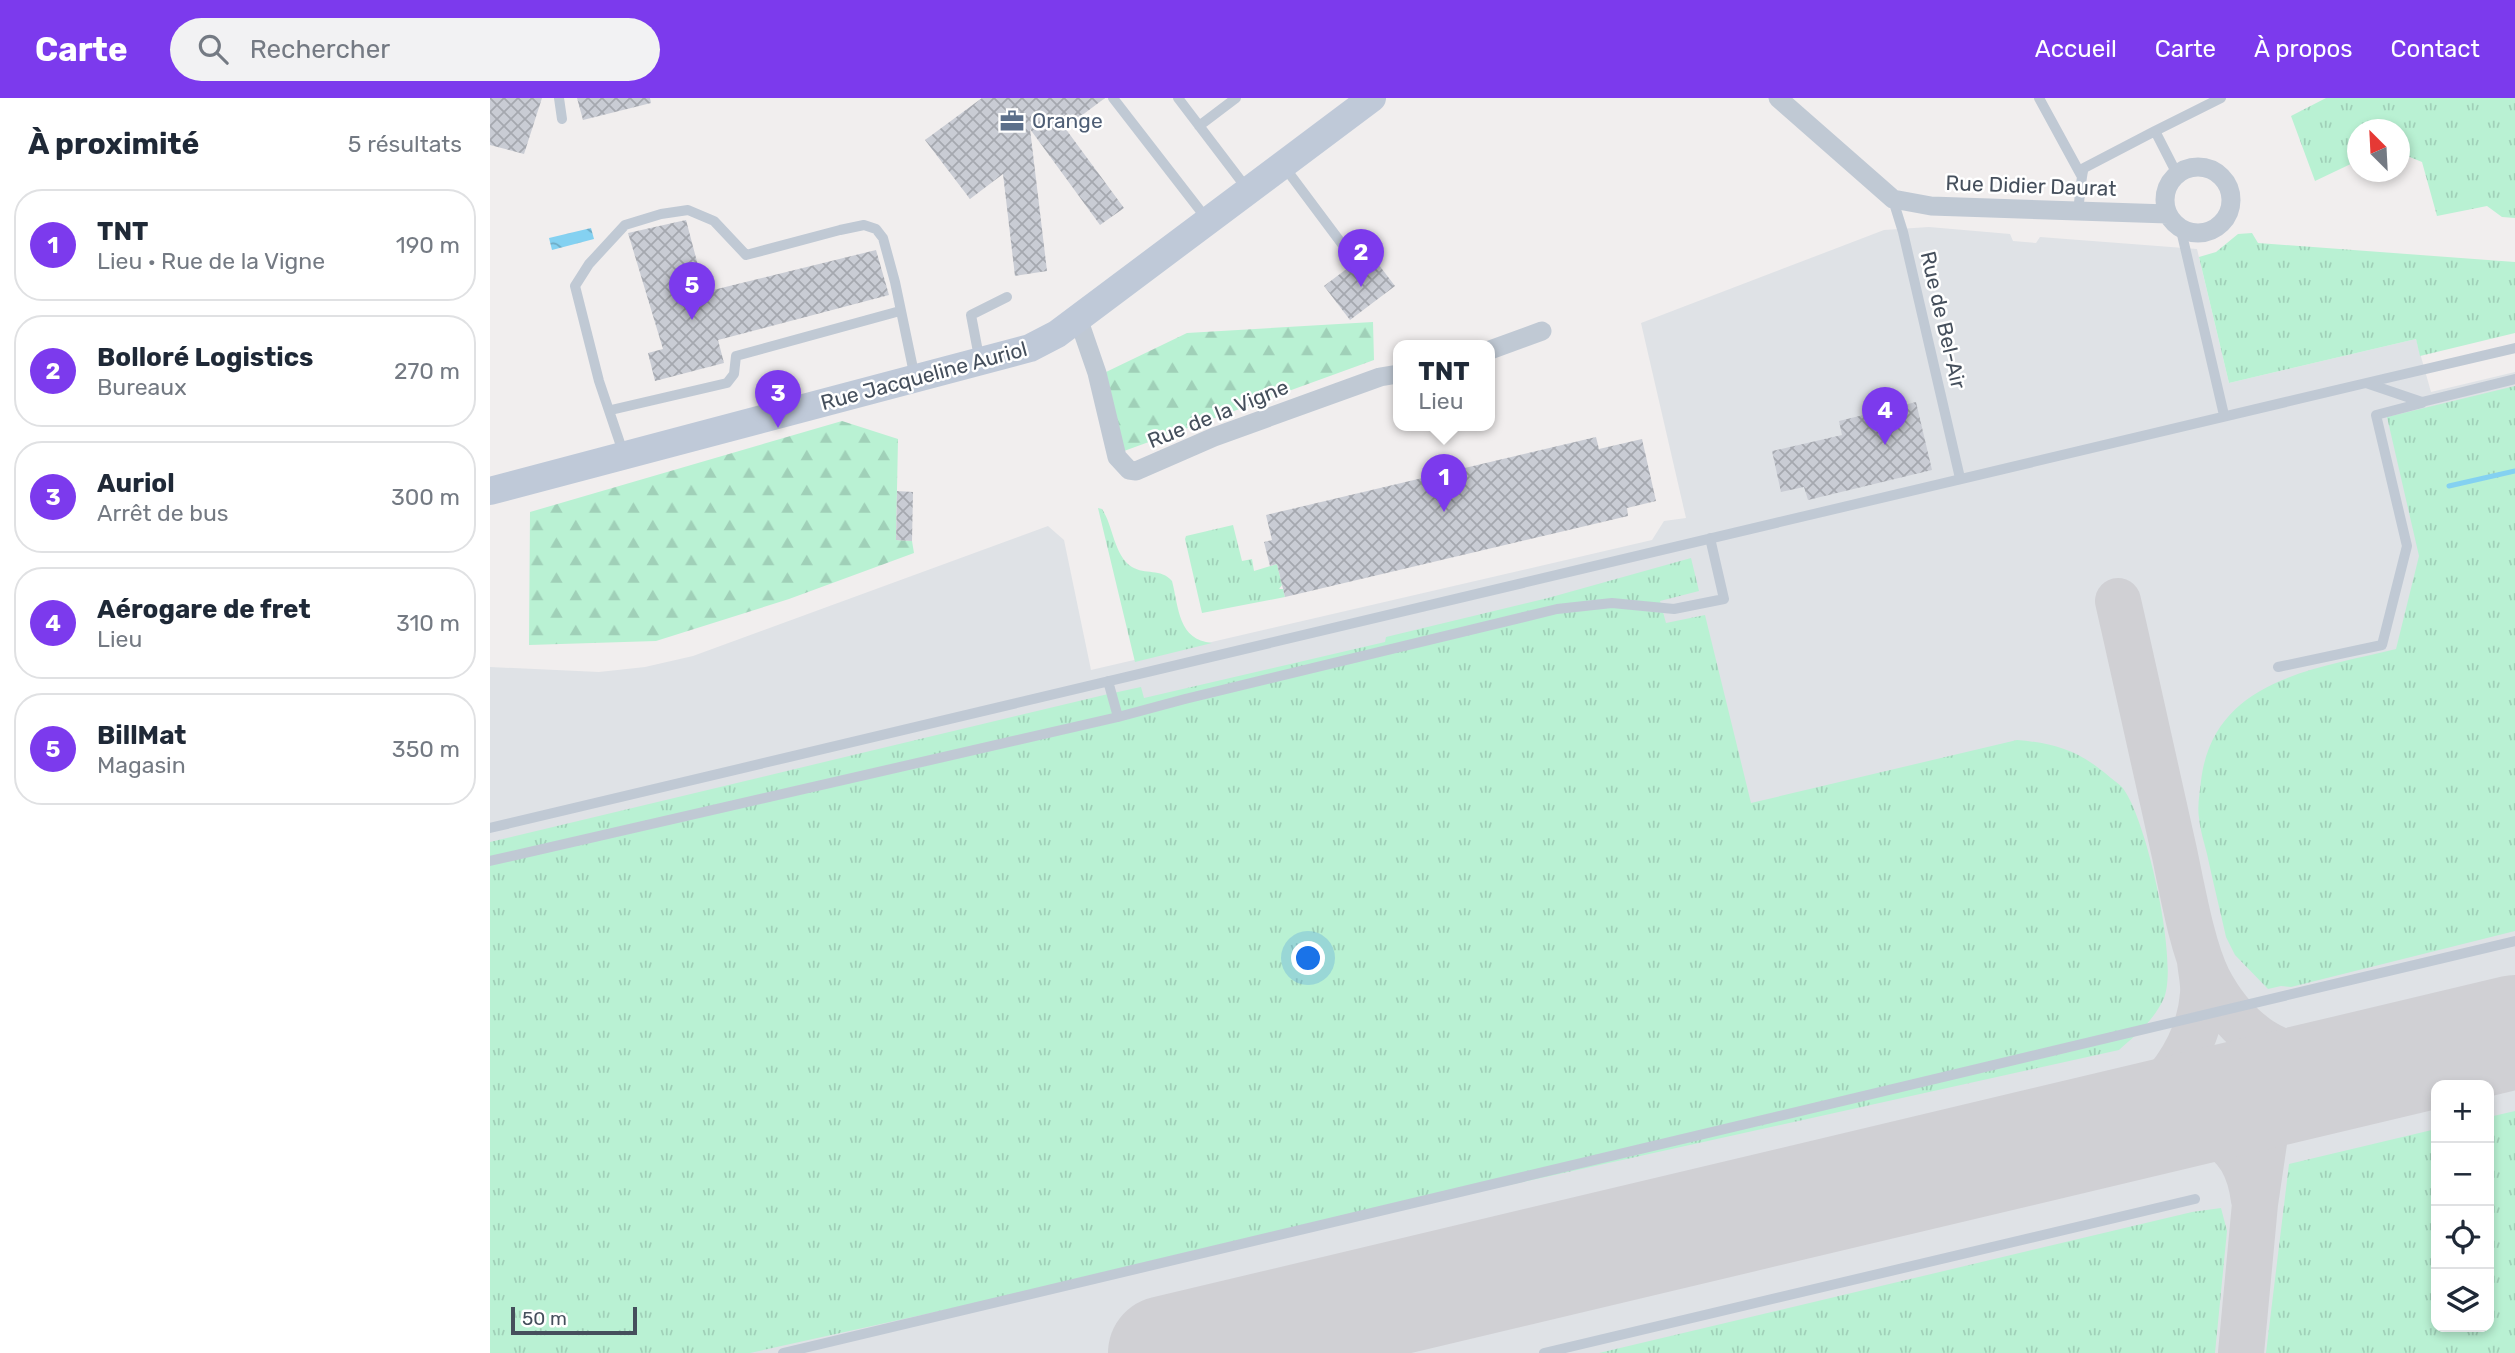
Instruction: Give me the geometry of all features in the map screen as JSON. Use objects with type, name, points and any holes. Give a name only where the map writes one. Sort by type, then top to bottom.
[{"type":"street","name":"Rue Jacqueline Auriol","points":[[490,491],[1030,348],[1058,334],[1372,98]]},
{"type":"street","points":[[1778,98],[1893,199]]},
{"type":"street","name":"Rue Didier Daurat","points":[[1893,199],[1931,206],[2078,210],[2174,220],[2188,231],[2199,232],[2217,226],[2230,207],[2231,195],[2227,184],[2213,170],[2202,167],[2191,168],[2178,174]]},
{"type":"street","points":[[2174,220],[2165,198],[2168,187],[2178,174]]},
{"type":"street","name":"Rue de la Vigne","points":[[1078,318],[1097,373],[1117,457],[1129,470],[1136,471],[1214,437],[1380,377],[1393,375]]},
{"type":"street","points":[[1495,348],[1542,331]]},
{"type":"lane","points":[[559,98],[562,119]]},
{"type":"lane","points":[[1114,98],[1208,221]]},
{"type":"lane","points":[[1178,98],[1249,190]]},
{"type":"lane","points":[[1199,126],[1236,98]]},
{"type":"lane","points":[[2039,98],[2081,175],[2083,183],[2078,210]]},
{"type":"lane","points":[[2081,175],[2084,168],[2093,163],[2221,98]]},
{"type":"lane","points":[[2155,131],[2178,174]]},
{"type":"lane","points":[[1283,165],[1342,244]]},
{"type":"lane","name":"Rue de Bel-Air","points":[[1893,199],[1960,478]]},
{"type":"lane","points":[[625,456],[599,381],[575,286],[589,264],[625,225],[661,214],[688,210],[715,221],[746,255],[864,225],[876,229],[883,238],[895,282],[915,378]]},
{"type":"lane","points":[[2174,220],[2224,415]]},
{"type":"lane","points":[[980,361],[971,314],[1007,297]]},
{"type":"lane","points":[[611,410],[727,383],[734,374],[736,356],[900,311]]},
{"type":"lane","points":[[490,828],[2515,348]]},
{"type":"lane","points":[[2278,667],[2382,645],[2407,545],[2376,415],[2515,379]]},
{"type":"lane","points":[[2366,383],[2423,402]]},
{"type":"lane","points":[[490,861],[1118,717],[1557,609],[1612,603],[1674,609],[1724,599],[1710,538]]},
{"type":"lane","points":[[1108,681],[1118,717]]},
{"type":"lane","points":[[783,1353],[2515,941]]},
{"type":"lane","points":[[1544,1353],[2195,1199]]},
{"type":"shaded area","points":[[1929,227],[2010,234],[2013,241],[2036,243],[2040,237],[2197,249],[2229,383],[2416,339],[2431,392],[2515,372],[2515,1353],[490,1353],[490,667],[599,672],[645,667],[693,656],[1048,526],[1064,540],[1091,670],[1652,540],[1664,521],[1686,518],[1641,323],[1884,230]]},
{"type":"green space","points":[[2326,98],[2515,98],[2515,218],[2502,217],[2487,206],[2437,216],[2422,162],[2410,157],[2410,119],[2347,119],[2347,166],[2315,181],[2291,116]]},
{"type":"green space","points":[[2252,233],[2258,243],[2515,262],[2515,333],[2420,356],[2416,339],[2229,383],[2199,257],[2216,252],[2238,234]]},
{"type":"green space","points":[[1373,322],[1374,360],[1124,451],[1106,372],[1187,333]]},
{"type":"green space","points":[[2515,386],[2515,931],[2291,987],[2268,989],[2235,955],[2226,937],[2198,813],[2201,781],[2210,747],[2225,720],[2247,700],[2273,684],[2333,664],[2396,649],[2419,556],[2387,417]]},
{"type":"green space","points":[[842,421],[898,439],[896,540],[912,541],[914,553],[789,599],[656,641],[529,645],[530,512]]},
{"type":"green space","points":[[1098,508],[1102,509],[1106,516],[1117,548],[1126,562],[1137,569],[1168,577],[1172,581],[1186,629],[1201,641],[1212,643],[1135,662]]},
{"type":"green space","points":[[1233,525],[1242,561],[1252,559],[1254,571],[1277,564],[1282,585],[1279,589],[1283,589],[1285,597],[1202,613],[1186,536]]},
{"type":"green space","points":[[1691,558],[1699,591],[1660,601],[1666,623],[1705,615],[1751,803],[2017,740],[2042,743],[2074,753],[2095,765],[2122,787],[2141,827],[2158,890],[2164,923],[2167,980],[2160,1006],[2150,1020],[2119,1050],[750,1353],[490,1353],[490,842],[1104,695],[1141,687],[1144,698],[1385,642],[1386,637],[1548,598]]},
{"type":"green space","points":[[2515,1111],[2515,1353],[2266,1353],[2289,1164],[2431,1130],[2431,1332],[2494,1332],[2494,1116]]},
{"type":"green space","points":[[2221,1208],[2227,1231],[2215,1353],[1599,1353],[2192,1212]]},
{"type":"water","points":[[591,228],[594,239],[552,250],[549,238]]},
{"type":"building","points":[[490,98],[542,98],[524,154],[490,145]]},
{"type":"building","points":[[577,98],[650,98],[651,103],[583,120]]},
{"type":"building","points":[[982,98],[1105,98],[1065,128],[1124,208],[1100,225],[1030,129],[1047,271],[1015,276],[1003,174],[970,199],[925,140]]},
{"type":"building","points":[[686,220],[705,292],[876,250],[889,295],[718,340],[724,363],[655,381],[648,353],[663,349],[628,233]]},
{"type":"building","points":[[1369,252],[1395,286],[1350,320],[1324,286]]},
{"type":"building","points":[[1916,402],[1932,470],[1808,500],[1804,487],[1781,492],[1772,451],[1842,435],[1839,421]]},
{"type":"building","points":[[1596,437],[1599,449],[1642,439],[1656,501],[1627,508],[1628,516],[1285,597],[1277,564],[1270,566],[1264,542],[1272,540],[1266,515]]},
{"type":"building","points":[[897,491],[913,492],[912,541],[896,540]]},
{"type":"waterway","points":[[2449,486],[2515,471]]},
{"type":"taxiway","points":[[2118,601],[2188,917],[2202,966],[2213,988],[2244,1027],[2274,1048],[2320,1062],[2383,1065]]},
{"type":"taxiway","points":[[1995,1156],[2114,1121],[2132,1111],[2163,1085],[2186,1052],[2200,1014],[2203,994],[2200,961]]},
{"type":"taxiway","points":[[2241,1353],[2255,1204],[2265,1136],[2277,1113],[2308,1086],[2360,1071]]},
{"type":"taxiway","points":[[2114,1130],[2154,1121],[2179,1119],[2210,1130],[2236,1151],[2250,1178],[2254,1200]]},
{"type":"runway","points":[[1165,1353],[2515,1032]]},
{"type":"place","name":"Orange","points":[[1012,121]]},
{"type":"place","name":"Bolloré Logistics","points":[[1361,287]]},
{"type":"place","name":"BillMat","points":[[692,320]]},
{"type":"place","name":"Auriol","points":[[778,428]]},
{"type":"place","name":"Aérogare de fret","points":[[1885,445]]},
{"type":"place","name":"TNT","points":[[1444,512]]}]
